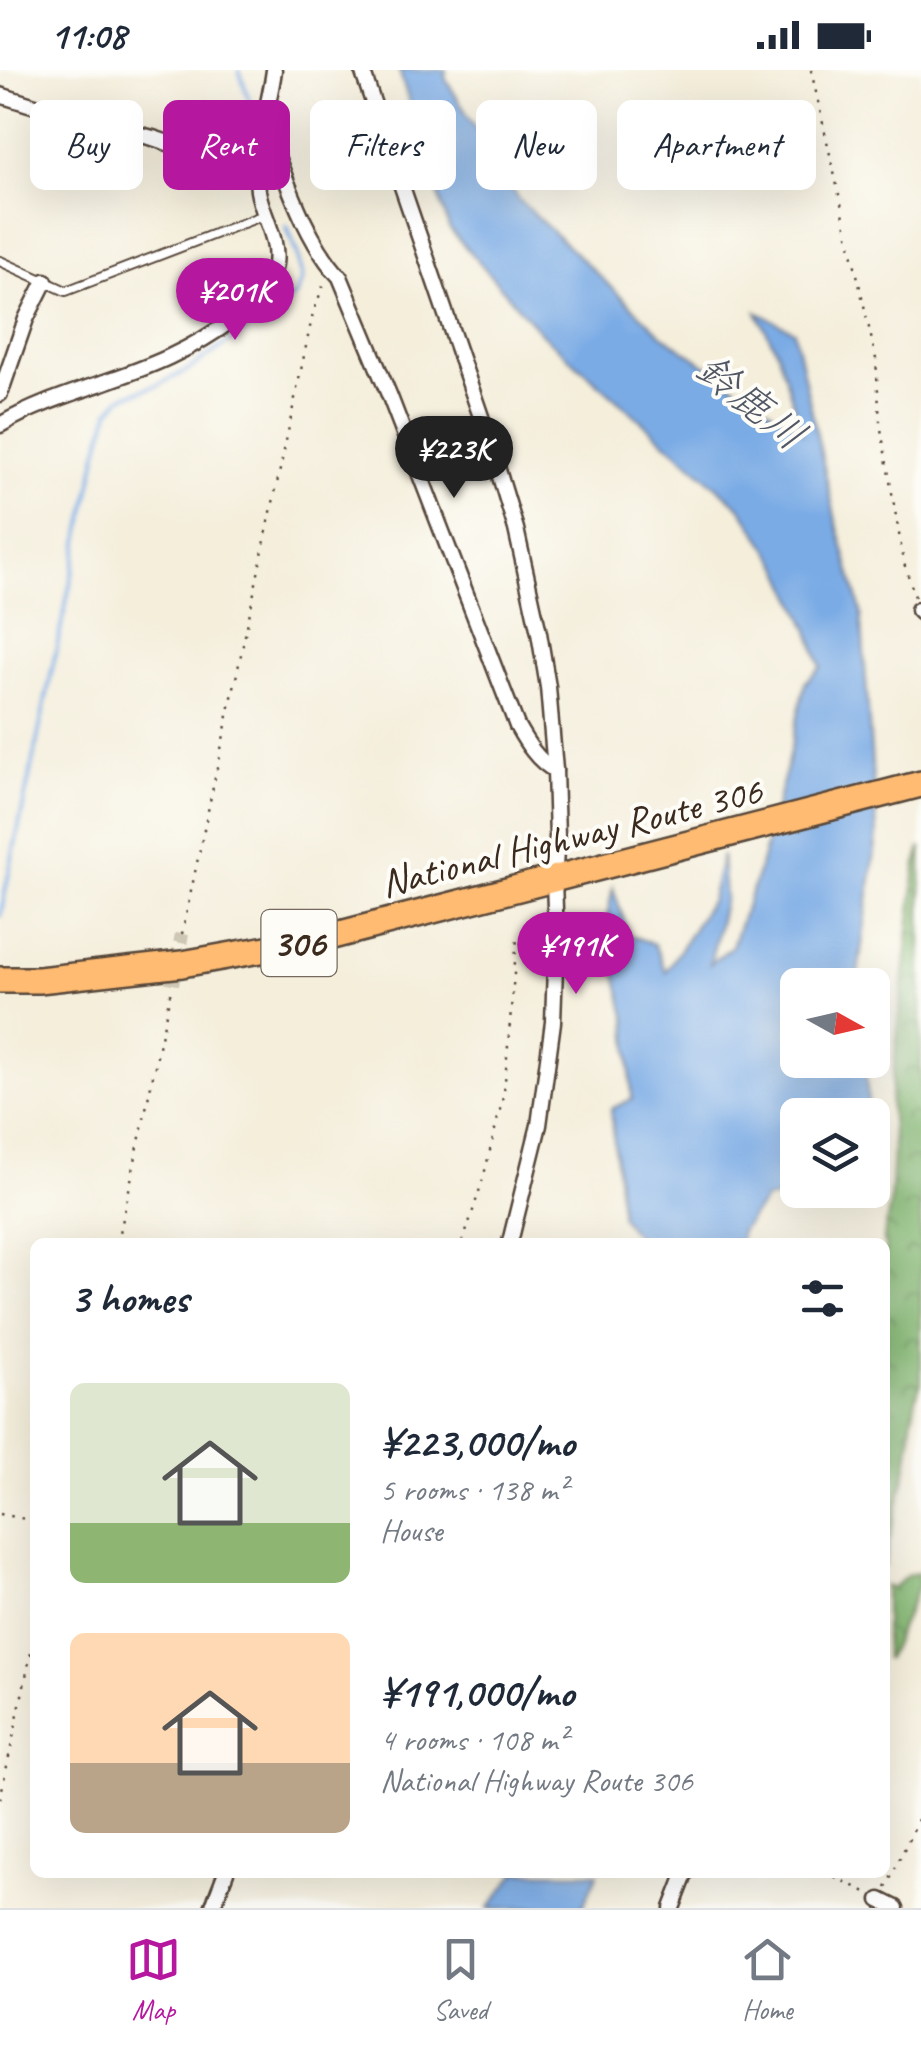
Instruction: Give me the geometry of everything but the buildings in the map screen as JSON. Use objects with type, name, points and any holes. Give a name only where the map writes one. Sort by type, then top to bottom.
[{"type":"highway","name":"National Highway Route 306","points":[[0,980],[38,980],[182,964],[317,940],[921,784]]},
{"type":"street","points":[[268,100],[274,70]]},
{"type":"street","points":[[362,70],[516,529],[548,687],[561,878],[554,1022],[539,1125],[511,1238]]},
{"type":"street","points":[[0,95],[163,141]]},
{"type":"street","points":[[290,187],[329,265],[340,277],[517,726],[546,766],[555,770]]},
{"type":"street","points":[[1,423],[169,357],[238,314],[264,289],[275,266],[275,243],[258,190]]},
{"type":"street","points":[[0,394],[26,319],[46,282]]},
{"type":"street","points":[[212,1908],[224,1878]]},
{"type":"street","points":[[672,1908],[684,1878]]},
{"type":"street","points":[[880,1900],[896,1908]]},
{"type":"lane","points":[[0,261],[66,290],[264,215]]},
{"type":"path","points":[[811,70],[876,359],[880,423],[904,563],[920,611]]},
{"type":"path","points":[[182,934],[312,313],[329,265]]},
{"type":"path","points":[[464,1238],[504,1093],[518,938]]},
{"type":"path","points":[[119,1238],[172,984]]},
{"type":"path","points":[[0,1514],[30,1520]]},
{"type":"path","points":[[0,1798],[30,1657]]},
{"type":"path","points":[[837,1878],[880,1900],[921,1813]]},
{"type":"green space","points":[[921,847],[921,1383],[890,1536],[890,1238],[884,1238],[890,1208],[893,1151],[890,1102]]},
{"type":"green space","points":[[918,1573],[919,1585],[890,1652],[890,1588]]},
{"type":"water","name":"鈴鹿川","points":[[399,70],[446,70],[445,78],[476,129],[476,190],[513,190],[662,335],[802,432],[778,354],[757,312],[794,331],[836,521],[861,611],[877,835],[859,968],[780,968],[780,1078],[866,1078],[868,1098],[780,1098],[780,1199],[766,1199],[741,1231],[740,1238],[638,1238],[621,1217],[611,1109],[632,1099],[627,1020],[605,927],[613,888],[629,935],[654,944],[666,972],[711,900],[722,855],[725,898],[710,964],[732,946],[760,867],[805,683],[821,667],[780,566],[740,507],[542,334],[449,228],[437,190],[456,190],[456,100],[408,100]]},
{"type":"water","points":[[512,1878],[596,1878],[582,1908],[489,1908]]},
{"type":"waterway","points":[[239,70],[249,100]]},
{"type":"waterway","points":[[0,916],[110,410],[122,397],[188,370],[296,295],[302,279],[287,227]]},
{"type":"tunnel","points":[[172,984],[182,934]]}]
